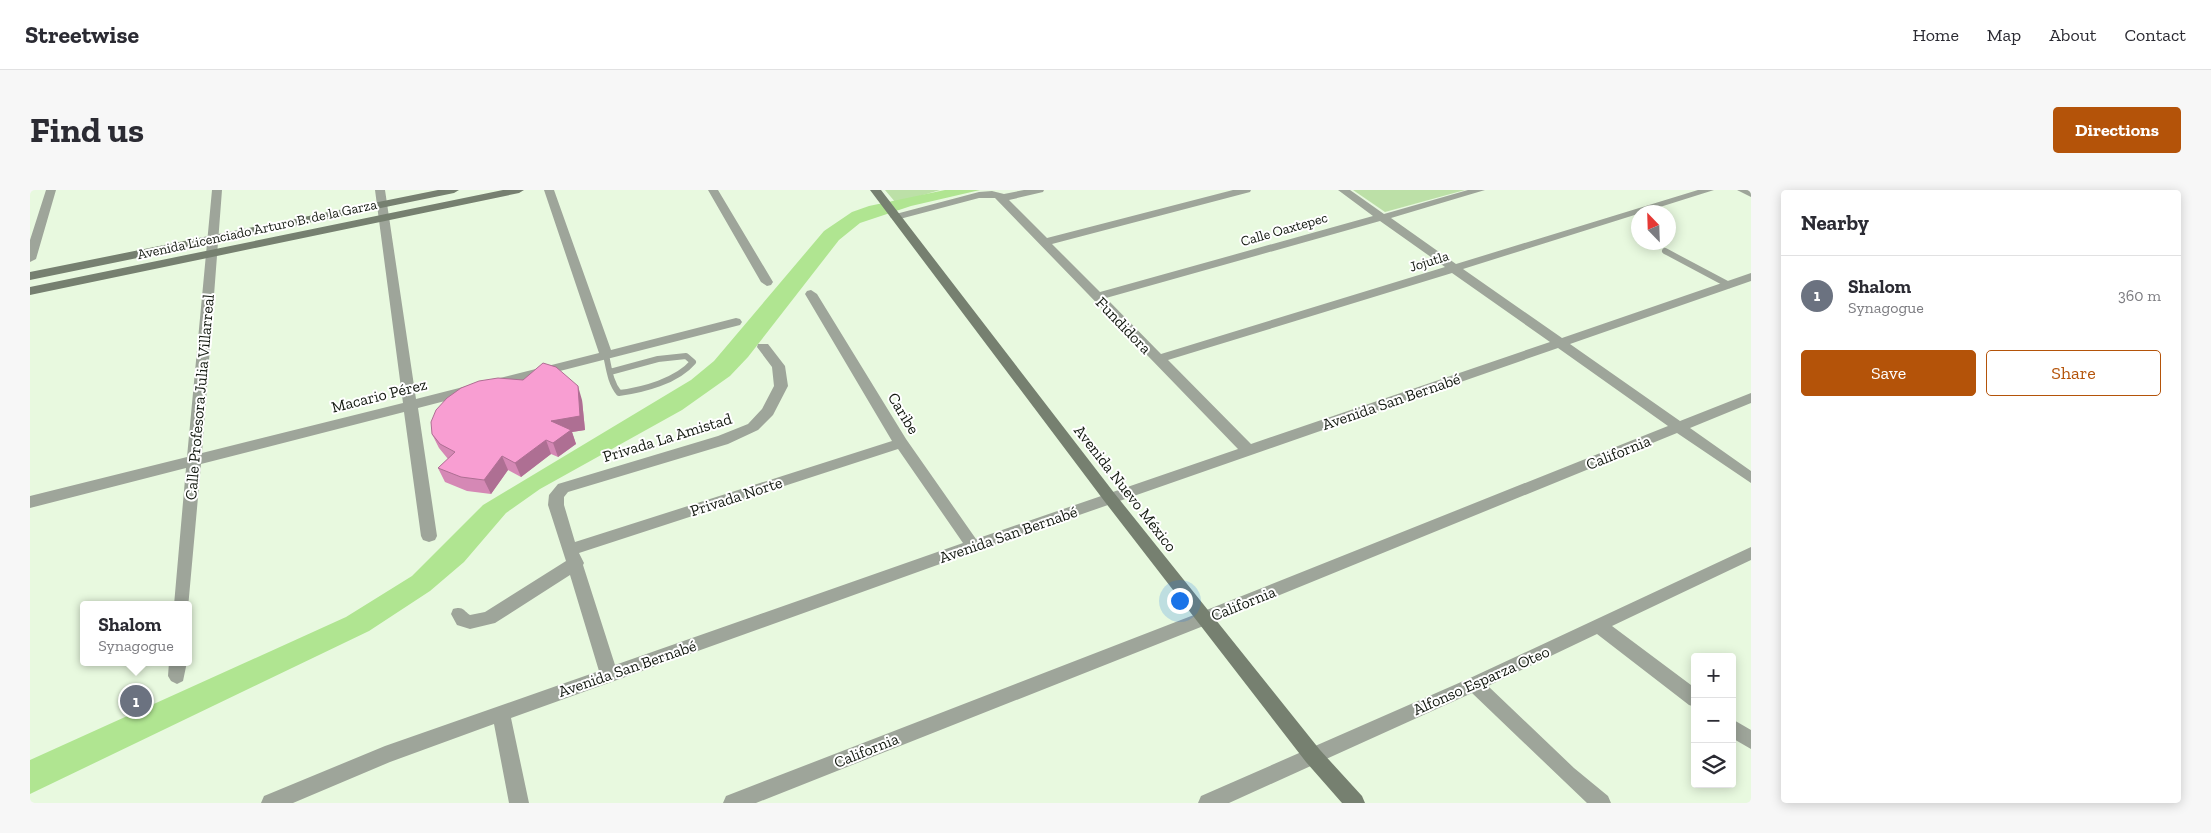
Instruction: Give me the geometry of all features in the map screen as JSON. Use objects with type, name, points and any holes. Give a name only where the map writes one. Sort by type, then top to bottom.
[{"type":"street","points":[[30,259],[51,190]]},
{"type":"street","name":"Calle Profesora Julia Villarreal","points":[[182,601],[217,190]]},
{"type":"street","points":[[380,190],[409,406],[430,536]]},
{"type":"street","name":"Avenida Licenciado Arturo B. de la Garza","points":[[383,211],[454,190]]},
{"type":"street","name":"Avenida Licenciado Arturo B. de la Garza","points":[[30,276],[212,246],[383,211],[520,190]]},
{"type":"street","points":[[549,190],[606,355]]},
{"type":"street","points":[[713,190],[767,282]]},
{"type":"street","name":"Avenida Nuevo México","points":[[875,190],[1110,498],[1313,756],[1355,803]]},
{"type":"street","points":[[895,215],[984,194],[995,194],[1002,198],[1039,190]]},
{"type":"street","points":[[1045,242],[1246,190]]},
{"type":"street","points":[[1343,190],[1751,478]]},
{"type":"street","name":"Calle Oaxtepec","points":[[1097,297],[1480,190]]},
{"type":"street","name":"Jojutla","points":[[1158,359],[1708,190]]},
{"type":"street","points":[[1742,190],[1751,194]]},
{"type":"street","name":"Fundidora","points":[[1002,198],[1248,450]]},
{"type":"street","name":"Avenida Licenciado Arturo B. de la Garza","points":[[30,291],[212,246]]},
{"type":"street","name":"Avenida San Bernabé","points":[[271,803],[302,796],[385,755],[501,713],[1110,498],[1751,277]]},
{"type":"street","name":"Caribe","points":[[811,294],[902,443],[973,546]]},
{"type":"street","name":"Macario Pérez","points":[[30,502],[736,322]]},
{"type":"street","name":"Privada La Amistad","points":[[573,556],[556,505],[558,492],[572,484],[723,440],[746,431],[768,412],[782,386],[778,366],[763,347]]},
{"type":"street","name":"California","points":[[733,803],[1206,618],[1751,398]]},
{"type":"street","name":"Privada Norte","points":[[460,614],[463,620],[470,622],[489,618],[573,556],[902,443]]},
{"type":"street","name":"Alfonso Esparza Oteo","points":[[1208,803],[1474,684],[1751,553]]},
{"type":"street","points":[[573,556],[609,675]]},
{"type":"street","points":[[1599,626],[1694,698]]},
{"type":"street","points":[[1474,684],[1567,774],[1601,803]]},
{"type":"street","points":[[501,713],[519,803]]},
{"type":"street","points":[[1736,730],[1751,741]]},
{"type":"lane","points":[[1665,250],[1729,285]]},
{"type":"lane","points":[[606,355],[610,372],[616,391],[619,393],[658,382],[688,370],[692,365],[692,360],[686,356],[670,357],[610,372]]},
{"type":"shaded area","points":[[885,190],[940,190],[896,203]]},
{"type":"shaded area","points":[[945,190],[980,190],[911,206],[860,223],[839,240],[748,357],[730,376],[682,410],[540,489],[506,513],[464,562],[430,591],[369,631],[30,794],[30,760],[346,617],[412,576],[483,505],[691,380],[714,361],[824,231],[852,212],[869,206]]},
{"type":"shaded area","points":[[1353,190],[1465,190],[1385,212]]},
{"type":"building","points":[[543,363],[556,367],[578,386],[580,416],[551,421],[571,430],[553,443],[546,440],[515,463],[502,456],[484,480],[461,477],[438,468],[455,452],[440,444],[432,434],[431,422],[436,410],[447,398],[461,388],[479,381],[498,378],[523,380]]},
{"type":"place","name":"Shalom","points":[[136,701]]}]
